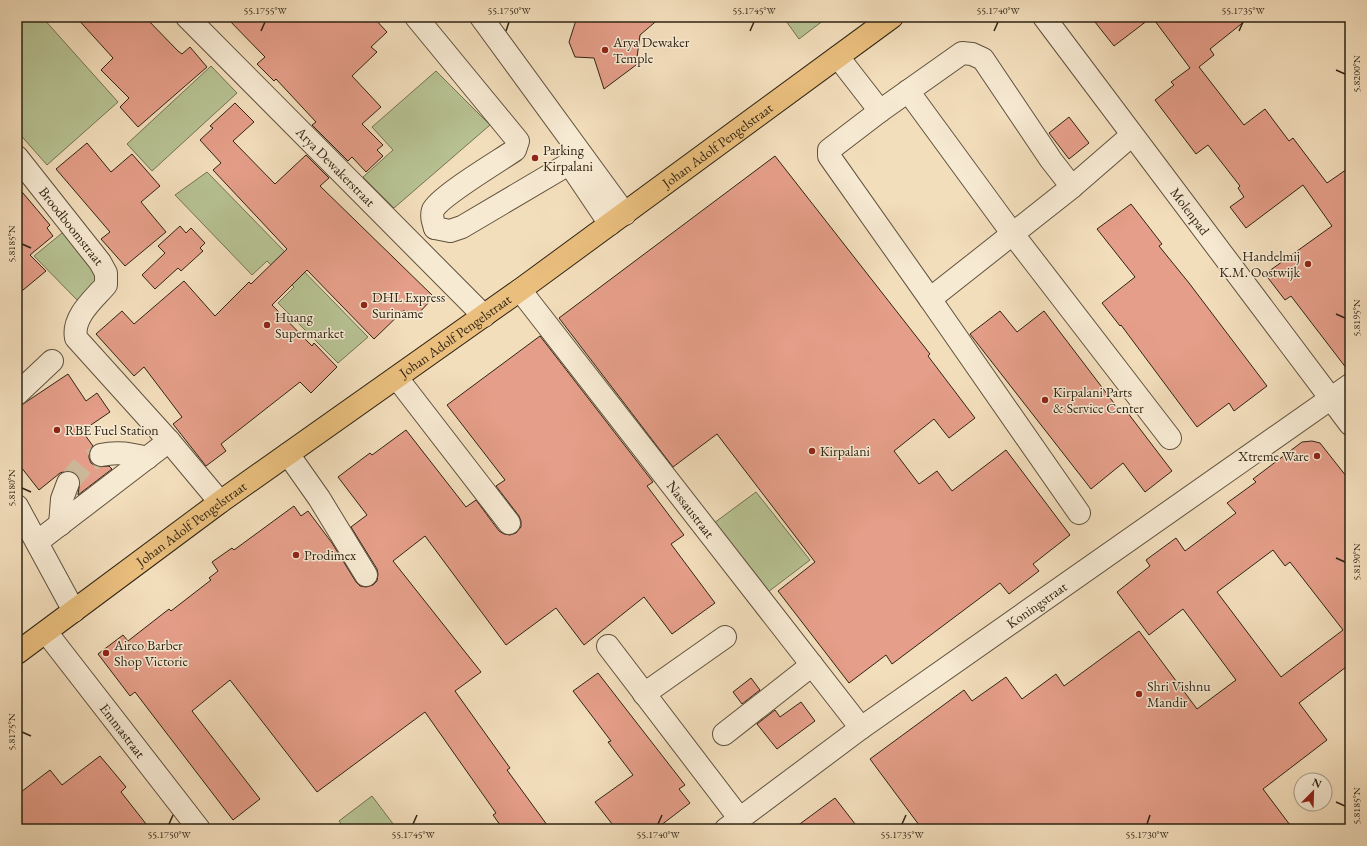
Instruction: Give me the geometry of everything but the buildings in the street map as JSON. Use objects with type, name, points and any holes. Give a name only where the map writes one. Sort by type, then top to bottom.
[{"type":"main road","name":"Johan Adolf Pengelstraat","points":[[17,653],[220,502],[484,316],[892,17]]},
{"type":"street","name":"Arya Dewakerstraat","points":[[187,17],[484,316]]},
{"type":"street","points":[[416,17],[518,141],[515,150],[441,200],[436,205],[432,212],[435,228]]},
{"type":"street","points":[[481,17],[617,219]]},
{"type":"street","name":"Molenpad","points":[[1044,17],[1350,424]]},
{"type":"street","points":[[1072,186],[1051,160],[983,58],[972,54],[962,53],[908,91],[831,147],[829,156],[1079,513]]},
{"type":"street","points":[[838,57],[880,111]]},
{"type":"street","points":[[908,91],[1012,233],[1170,438]]},
{"type":"street","points":[[930,299],[1072,186],[1132,135]]},
{"type":"street","name":"Broodboomstraat","points":[[17,157],[100,262],[106,273],[106,285],[78,319],[75,329],[76,338],[169,441],[220,502]]},
{"type":"street","points":[[435,228],[450,231],[462,227],[567,165],[571,166],[617,219]]},
{"type":"street","points":[[415,246],[435,228]]},
{"type":"street","name":"Nassaustraat","points":[[520,290],[861,728]]},
{"type":"street","points":[[17,394],[52,361]]},
{"type":"street","points":[[396,378],[509,524]]},
{"type":"street","name":"Koningstraat","points":[[733,824],[861,728],[1330,397],[1350,385]]},
{"type":"street","points":[[37,542],[169,441]]},
{"type":"street","points":[[101,455],[114,452],[147,458]]},
{"type":"street","points":[[288,454],[319,498],[366,575]]},
{"type":"street","points":[[60,525],[62,499],[68,483]]},
{"type":"street","points":[[17,506],[74,610]]},
{"type":"street","name":"Emmastraat","points":[[46,632],[199,829]]},
{"type":"street","points":[[644,694],[725,637]]},
{"type":"street","points":[[608,646],[644,694],[733,824]]},
{"type":"street","points":[[724,734],[812,665]]},
{"type":"green space","points":[[29,17],[42,17],[118,102],[47,165],[17,131],[17,27]]},
{"type":"green space","points":[[783,17],[828,17],[799,39]]},
{"type":"green space","points":[[211,66],[237,93],[152,171],[127,144]]},
{"type":"green space","points":[[436,71],[490,125],[394,208],[363,177],[393,150],[372,127]]},
{"type":"green space","points":[[207,172],[368,337],[338,363],[278,303],[294,287],[267,261],[252,275],[175,195]]},
{"type":"green space","points":[[67,229],[99,274],[88,292],[79,302],[34,256]]},
{"type":"green space","points":[[756,492],[810,560],[768,592],[714,523]]},
{"type":"green space","points":[[372,796],[397,829],[345,829],[339,821]]},
{"type":"tunnel","points":[[68,483],[85,463],[101,455]]},
{"type":"place","name":"Arya Dewaker Temple","points":[[605,50]]},
{"type":"place","name":"Parking Kirpalani","points":[[535,158]]},
{"type":"place","name":"Handelmij K.M. Oostwijk","points":[[1308,264]]},
{"type":"place","name":"DHL Express Suriname","points":[[364,305]]},
{"type":"place","name":"Huang Supermarket","points":[[267,325]]},
{"type":"place","name":"Kirpalani Parts & Service Center","points":[[1045,400]]},
{"type":"place","name":"RBE Fuel Station","points":[[57,430]]},
{"type":"place","name":"Kirpalani","points":[[812,451]]},
{"type":"place","name":"Xtreme Ware","points":[[1317,456]]},
{"type":"place","name":"Prodimex","points":[[296,555]]},
{"type":"place","name":"Airco Barber Shop Victorie","points":[[106,653]]},
{"type":"place","name":"Shri Vishnu Mandir","points":[[1139,694]]}]
